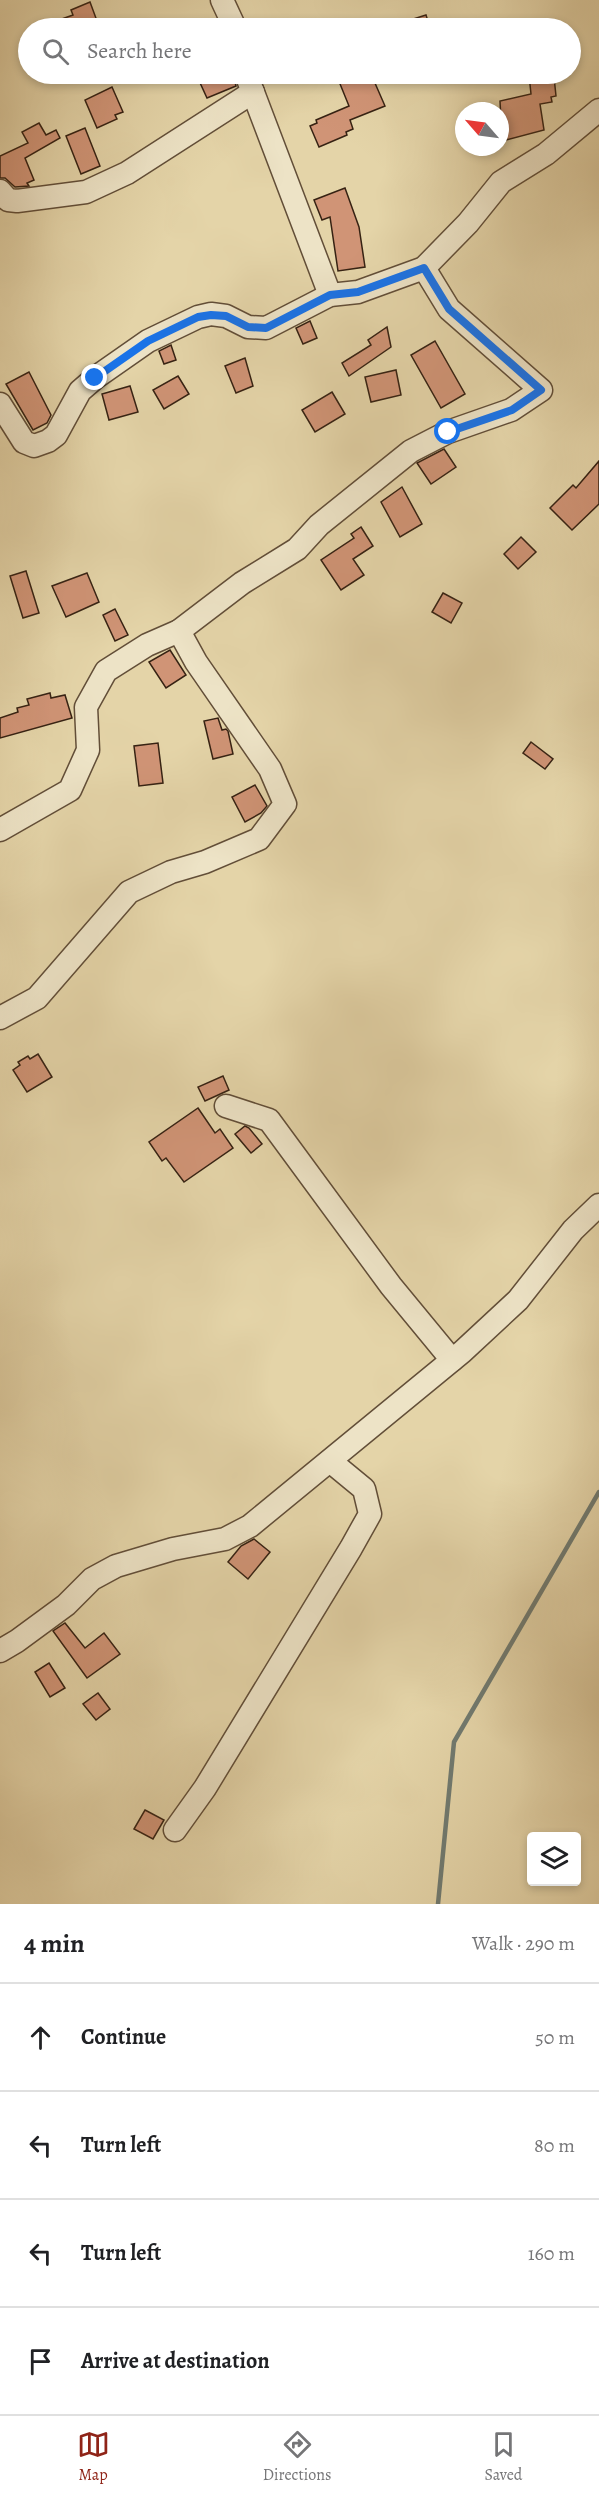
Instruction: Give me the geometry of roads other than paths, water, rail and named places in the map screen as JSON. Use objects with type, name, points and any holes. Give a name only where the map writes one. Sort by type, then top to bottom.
[{"type":"street","points":[[222,0],[231,18]]},
{"type":"street","points":[[0,191],[8,200],[17,201],[86,192],[127,173],[249,84]]},
{"type":"street","points":[[250,84],[330,295]]},
{"type":"street","points":[[0,404],[24,442],[34,446],[56,435],[80,391],[148,341],[198,317],[226,316],[248,327],[266,328],[330,295],[358,292],[424,268],[468,223],[501,182],[546,154],[599,110]]},
{"type":"street","points":[[0,830],[70,790],[88,750],[86,707],[106,671],[147,645],[178,631],[242,583],[297,549],[319,525],[411,451],[448,432],[512,410],[541,390],[449,309],[424,268]]},
{"type":"street","points":[[0,1018],[37,998],[129,892],[171,872],[259,839],[285,804],[270,769],[196,662],[178,631]]},
{"type":"street","points":[[226,1106],[268,1120],[391,1286],[452,1360]]},
{"type":"street","points":[[0,1651],[66,1605],[92,1579],[116,1566],[173,1549],[225,1539],[250,1526],[452,1360],[518,1300],[573,1230],[599,1205]]},
{"type":"street","points":[[175,1830],[205,1788],[370,1514],[364,1489],[330,1461]]},
{"type":"waterway","points":[[438,1904],[454,1742],[599,1492]]}]
